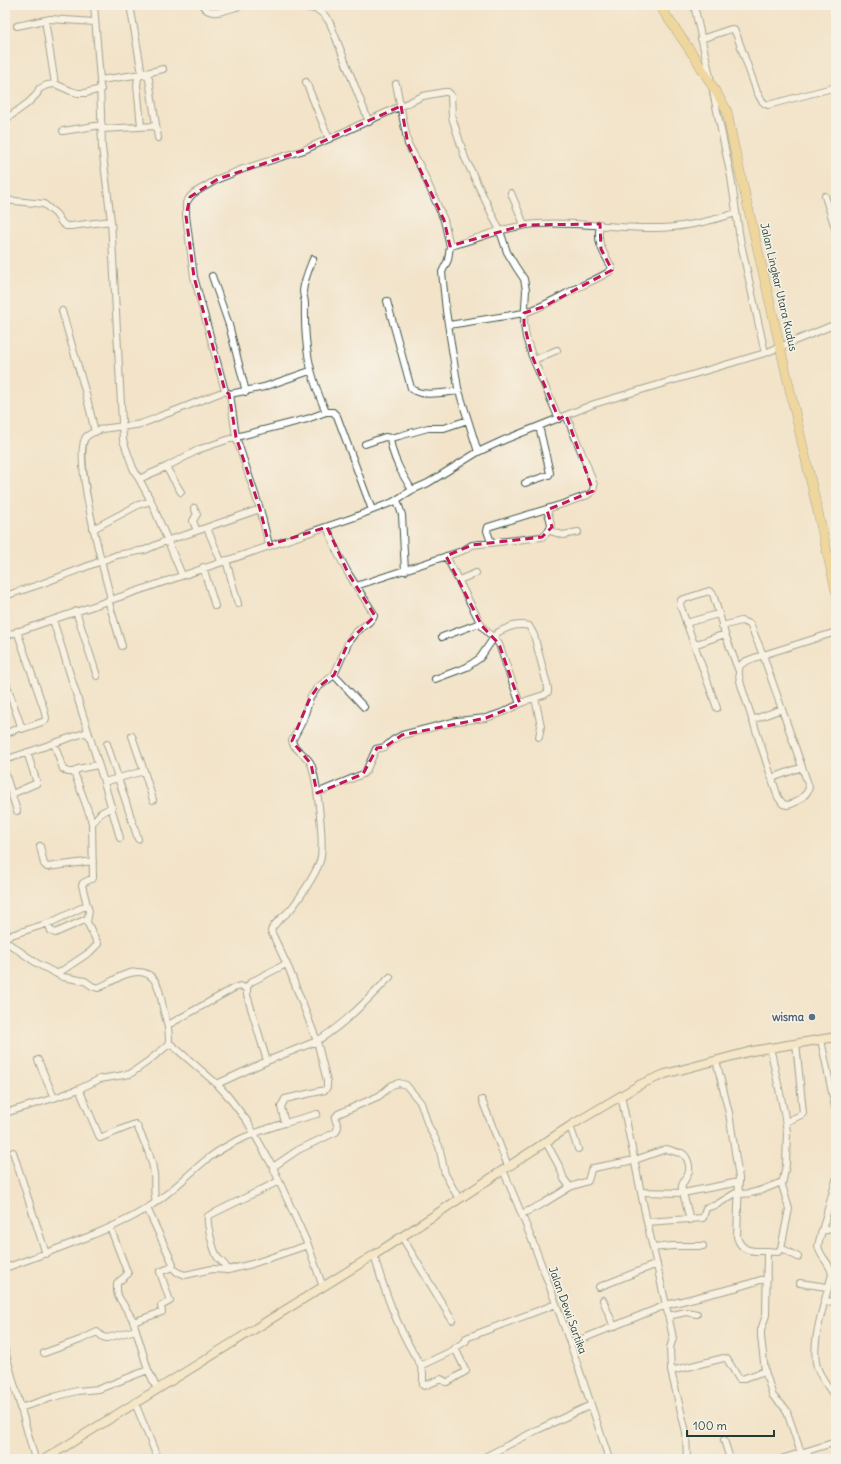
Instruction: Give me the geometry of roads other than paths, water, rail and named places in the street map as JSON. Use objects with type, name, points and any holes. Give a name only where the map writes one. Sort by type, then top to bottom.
[{"type":"main road","name":"Jalan Lingkar Utara Kudus","points":[[659,5],[674,25],[727,111],[836,591]]},
{"type":"main road","points":[[45,1459],[374,1255],[570,1126],[641,1084],[665,1074],[716,1060],[770,1047],[836,1037]]},
{"type":"street","points":[[94,5],[101,89],[102,147],[111,221],[123,440],[133,468],[151,501],[182,575]]},
{"type":"street","points":[[130,5],[142,74]]},
{"type":"street","points":[[203,5],[205,10],[219,12],[243,5]]},
{"type":"street","points":[[297,5],[319,10],[325,15],[330,23],[369,122]]},
{"type":"street","points":[[694,5],[706,52],[731,177],[736,213],[765,353]]},
{"type":"street","points":[[17,26],[45,20],[60,19],[96,22]]},
{"type":"street","points":[[45,20],[55,84]]},
{"type":"street","points":[[702,39],[731,29],[734,30],[757,92],[765,104],[768,105],[836,87]]},
{"type":"street","points":[[100,80],[142,74],[163,69]]},
{"type":"street","points":[[142,74],[149,79],[158,138]]},
{"type":"street","points":[[141,126],[137,85],[138,78],[142,74]]},
{"type":"street","points":[[306,82],[329,139]]},
{"type":"street","points":[[5,120],[28,103],[43,87],[55,84],[78,93],[101,89]]},
{"type":"street","points":[[396,84],[408,144],[421,168],[444,220],[450,246],[448,260],[442,272],[449,325],[459,391],[478,452]]},
{"type":"street","points":[[268,546],[260,509],[236,437],[227,393],[194,277],[186,203],[194,193],[243,169],[304,150],[369,122],[423,96],[444,92],[450,94],[452,117],[465,158],[500,231],[507,252],[524,279],[526,290],[524,324],[526,337],[534,360],[559,418]]},
{"type":"street","points":[[63,131],[102,127],[156,126]]},
{"type":"street","points":[[511,193],[524,225]]},
{"type":"street","points":[[825,196],[836,231]]},
{"type":"street","points":[[5,200],[44,204],[51,209],[66,226],[111,221]]},
{"type":"street","points":[[450,246],[524,225],[561,223],[671,228],[736,213]]},
{"type":"street","points":[[449,325],[524,313],[543,307],[612,270],[601,249],[598,236],[600,224]]},
{"type":"street","points":[[313,258],[303,291],[305,302],[304,316],[310,371],[326,412]]},
{"type":"street","points":[[212,276],[228,325],[246,392]]},
{"type":"street","points":[[387,301],[411,388],[417,393],[424,394],[459,391]]},
{"type":"street","points":[[62,311],[86,394],[95,432]]},
{"type":"street","points":[[5,636],[203,567],[327,527],[397,500],[478,452],[566,415],[594,404],[765,353],[836,324]]},
{"type":"street","points":[[534,360],[557,350]]},
{"type":"street","points":[[122,646],[109,600],[93,529],[84,478],[82,442],[86,436],[95,432],[122,426],[140,424],[227,393],[246,392],[310,371]]},
{"type":"street","points":[[139,479],[200,450],[236,437],[307,419],[326,412],[333,412],[337,416],[372,510]]},
{"type":"street","points":[[491,542],[487,531],[488,527],[547,510],[588,495],[593,491],[594,486],[590,474],[566,415]]},
{"type":"street","points":[[365,444],[385,437],[390,438],[428,428],[444,428],[468,420]]},
{"type":"street","points":[[525,483],[549,475],[550,473],[539,426]]},
{"type":"street","points":[[390,438],[395,458],[402,475],[412,490]]},
{"type":"street","points":[[166,467],[180,492]]},
{"type":"street","points":[[397,500],[402,515],[405,571]]},
{"type":"street","points":[[93,529],[138,505],[151,501]]},
{"type":"street","points":[[194,508],[196,514],[193,521],[197,531]]},
{"type":"street","points":[[5,596],[28,589],[117,555],[139,552],[168,540],[260,509]]},
{"type":"street","points":[[547,510],[551,527],[563,535],[578,532]]},
{"type":"street","points":[[284,1123],[281,1107],[285,1099],[324,1090],[327,1087],[328,1081],[317,1041],[271,931],[273,926],[292,908],[315,871],[320,860],[321,843],[317,793],[311,764],[306,756],[294,745],[292,740],[303,720],[310,698],[317,688],[334,675],[349,641],[355,633],[374,616],[348,573],[337,552],[327,527]]},
{"type":"street","points":[[356,586],[462,551],[472,545],[542,537],[551,527]]},
{"type":"street","points":[[207,528],[224,561],[238,604]]},
{"type":"street","points":[[446,556],[480,623],[486,632],[499,644],[520,704]]},
{"type":"street","points":[[203,567],[214,606]]},
{"type":"street","points":[[459,580],[476,573]]},
{"type":"street","points":[[717,708],[680,605],[681,600],[709,591],[713,595],[722,626],[738,670],[752,720],[780,801],[785,805],[789,805],[800,799],[809,787],[763,655],[750,624],[740,621],[722,626]]},
{"type":"street","points":[[76,611],[97,676]]},
{"type":"street","points":[[686,623],[718,614]]},
{"type":"street","points":[[53,620],[112,807],[120,838]]},
{"type":"street","points":[[442,638],[480,623]]},
{"type":"street","points":[[317,793],[363,774],[366,771],[376,749],[386,747],[393,740],[402,736],[457,721],[486,718],[501,713],[547,693],[548,688],[534,635],[530,628],[523,625],[512,626],[501,631],[494,638],[480,658],[467,667],[435,679]]},
{"type":"street","points":[[5,734],[21,727],[24,729],[43,722],[46,718],[17,632]]},
{"type":"street","points":[[738,670],[743,663],[763,655],[836,632]]},
{"type":"street","points":[[694,645],[725,634]]},
{"type":"street","points":[[334,675],[364,707]]},
{"type":"street","points":[[5,680],[21,727]]},
{"type":"street","points":[[535,698],[541,726],[539,736]]},
{"type":"street","points":[[752,720],[782,708]]},
{"type":"street","points":[[5,760],[84,733],[89,734]]},
{"type":"street","points":[[132,736],[153,800]]},
{"type":"street","points":[[54,743],[63,770],[74,772],[98,765]]},
{"type":"street","points":[[107,744],[138,840]]},
{"type":"street","points":[[12,794],[37,783],[27,752]]},
{"type":"street","points":[[772,778],[802,767]]},
{"type":"street","points":[[104,782],[144,771]]},
{"type":"street","points":[[57,974],[97,946],[98,942],[90,929],[87,919],[89,911],[82,885],[93,878],[92,823],[74,772]]},
{"type":"street","points":[[5,773],[17,811]]},
{"type":"street","points":[[92,823],[101,813],[112,807]]},
{"type":"street","points":[[40,846],[46,867],[93,861]]},
{"type":"street","points":[[5,937],[48,923],[87,905]]},
{"type":"street","points":[[48,923],[51,931],[55,933],[87,919]]},
{"type":"street","points":[[5,941],[38,964],[62,977],[85,981],[98,988],[130,973],[144,973],[155,980],[159,988],[168,1025],[169,1045]]},
{"type":"street","points":[[267,1061],[247,995],[247,987],[251,982],[286,964]]},
{"type":"street","points":[[217,1084],[267,1061],[317,1041],[332,1032],[345,1022],[390,978]]},
{"type":"street","points":[[168,1025],[234,988],[240,986],[247,989]]},
{"type":"street","points":[[821,1040],[836,1112]]},
{"type":"street","points":[[786,1122],[803,1113],[796,1043]]},
{"type":"street","points":[[169,1045],[172,1045],[178,1049],[217,1084],[241,1112],[254,1132],[273,1167],[308,1245],[323,1287]]},
{"type":"street","points":[[5,1111],[54,1098],[79,1089],[100,1079],[130,1074],[169,1045]]},
{"type":"street","points":[[716,1060],[729,1112],[736,1152],[739,1182],[737,1235],[740,1244],[747,1250],[778,1252],[781,1248],[788,1209],[788,1204],[782,1188],[782,1182],[786,1170],[788,1149],[786,1122],[770,1047]]},
{"type":"street","points":[[38,1060],[54,1098]]},
{"type":"street","points":[[273,1167],[295,1152],[336,1132],[338,1127],[335,1118],[338,1114],[379,1096],[392,1085],[402,1083],[406,1085],[421,1103],[428,1125],[439,1146],[445,1174],[459,1199]]},
{"type":"street","points":[[79,1089],[100,1138],[135,1124],[137,1126],[149,1151],[154,1174],[154,1196],[156,1202]]},
{"type":"street","points":[[621,1095],[672,1338],[670,1348],[671,1371],[686,1432],[687,1459]]},
{"type":"street","name":"Jalan Dewi Sartika","points":[[482,1100],[505,1168],[556,1304],[609,1459]]},
{"type":"street","points":[[5,1268],[46,1254],[110,1227],[147,1208],[218,1151],[254,1132],[317,1114]]},
{"type":"street","points":[[570,1126],[578,1150]]},
{"type":"street","points":[[546,1142],[560,1168],[564,1179],[570,1187]]},
{"type":"street","points":[[522,1214],[570,1187],[588,1181],[590,1170],[592,1168],[635,1160],[666,1150],[671,1150],[677,1153],[682,1153],[688,1159],[689,1171],[682,1185],[690,1220]]},
{"type":"street","points":[[13,1152],[46,1254]]},
{"type":"street","points":[[836,1180],[835,1189],[819,1239],[819,1250],[829,1265],[831,1271],[815,1348],[816,1361],[822,1379],[836,1399]]},
{"type":"street","points":[[228,1270],[224,1262],[217,1256],[207,1225],[208,1216],[279,1181]]},
{"type":"street","points":[[641,1192],[683,1192],[739,1182]]},
{"type":"street","points":[[647,1222],[703,1218],[706,1208],[716,1205],[739,1192],[752,1194],[761,1192],[763,1189],[782,1182]]},
{"type":"street","points":[[147,1208],[173,1264],[172,1267],[177,1272],[185,1275],[212,1269],[228,1270],[252,1264],[308,1245]]},
{"type":"street","points":[[110,1227],[128,1274],[117,1283],[118,1296],[133,1322],[148,1370],[157,1389]]},
{"type":"street","points":[[822,1231],[836,1228]]},
{"type":"street","points":[[402,1237],[452,1320]]},
{"type":"street","points":[[653,1248],[672,1246],[703,1246]]},
{"type":"street","points":[[781,1248],[798,1256]]},
{"type":"street","points":[[767,1251],[766,1315],[760,1333],[767,1381],[773,1396],[785,1408],[804,1452],[809,1459]]},
{"type":"street","points":[[374,1255],[383,1287],[395,1319],[420,1364],[424,1386],[441,1379],[448,1382],[466,1372],[455,1347],[466,1341],[467,1338],[556,1304]]},
{"type":"street","points":[[599,1287],[657,1264]]},
{"type":"street","points":[[133,1322],[162,1312],[161,1306],[170,1302],[160,1272],[172,1267]]},
{"type":"street","points":[[570,1344],[666,1305],[738,1287],[767,1278]]},
{"type":"street","points":[[800,1283],[827,1287]]},
{"type":"street","points":[[602,1300],[614,1326]]},
{"type":"street","points":[[824,1304],[836,1300]]},
{"type":"street","points":[[668,1316],[686,1312],[698,1314]]},
{"type":"street","points":[[44,1353],[97,1332],[103,1337],[107,1338],[136,1330]]},
{"type":"street","points":[[420,1364],[422,1365],[456,1350]]},
{"type":"street","points":[[5,1352],[35,1459]]},
{"type":"street","points":[[671,1371],[724,1358],[727,1359],[739,1379],[765,1371]]},
{"type":"street","points":[[20,1408],[77,1391],[99,1389],[148,1370]]},
{"type":"street","points":[[135,1403],[158,1459]]},
{"type":"street","points":[[481,1459],[591,1404]]},
{"type":"street","points":[[724,1440],[730,1459]]},
{"type":"street","points":[[781,1459],[836,1442]]},
{"type":"street","points":[[495,1452],[499,1459]]},
{"type":"place","name":"wisma","points":[[812,1017]]}]
